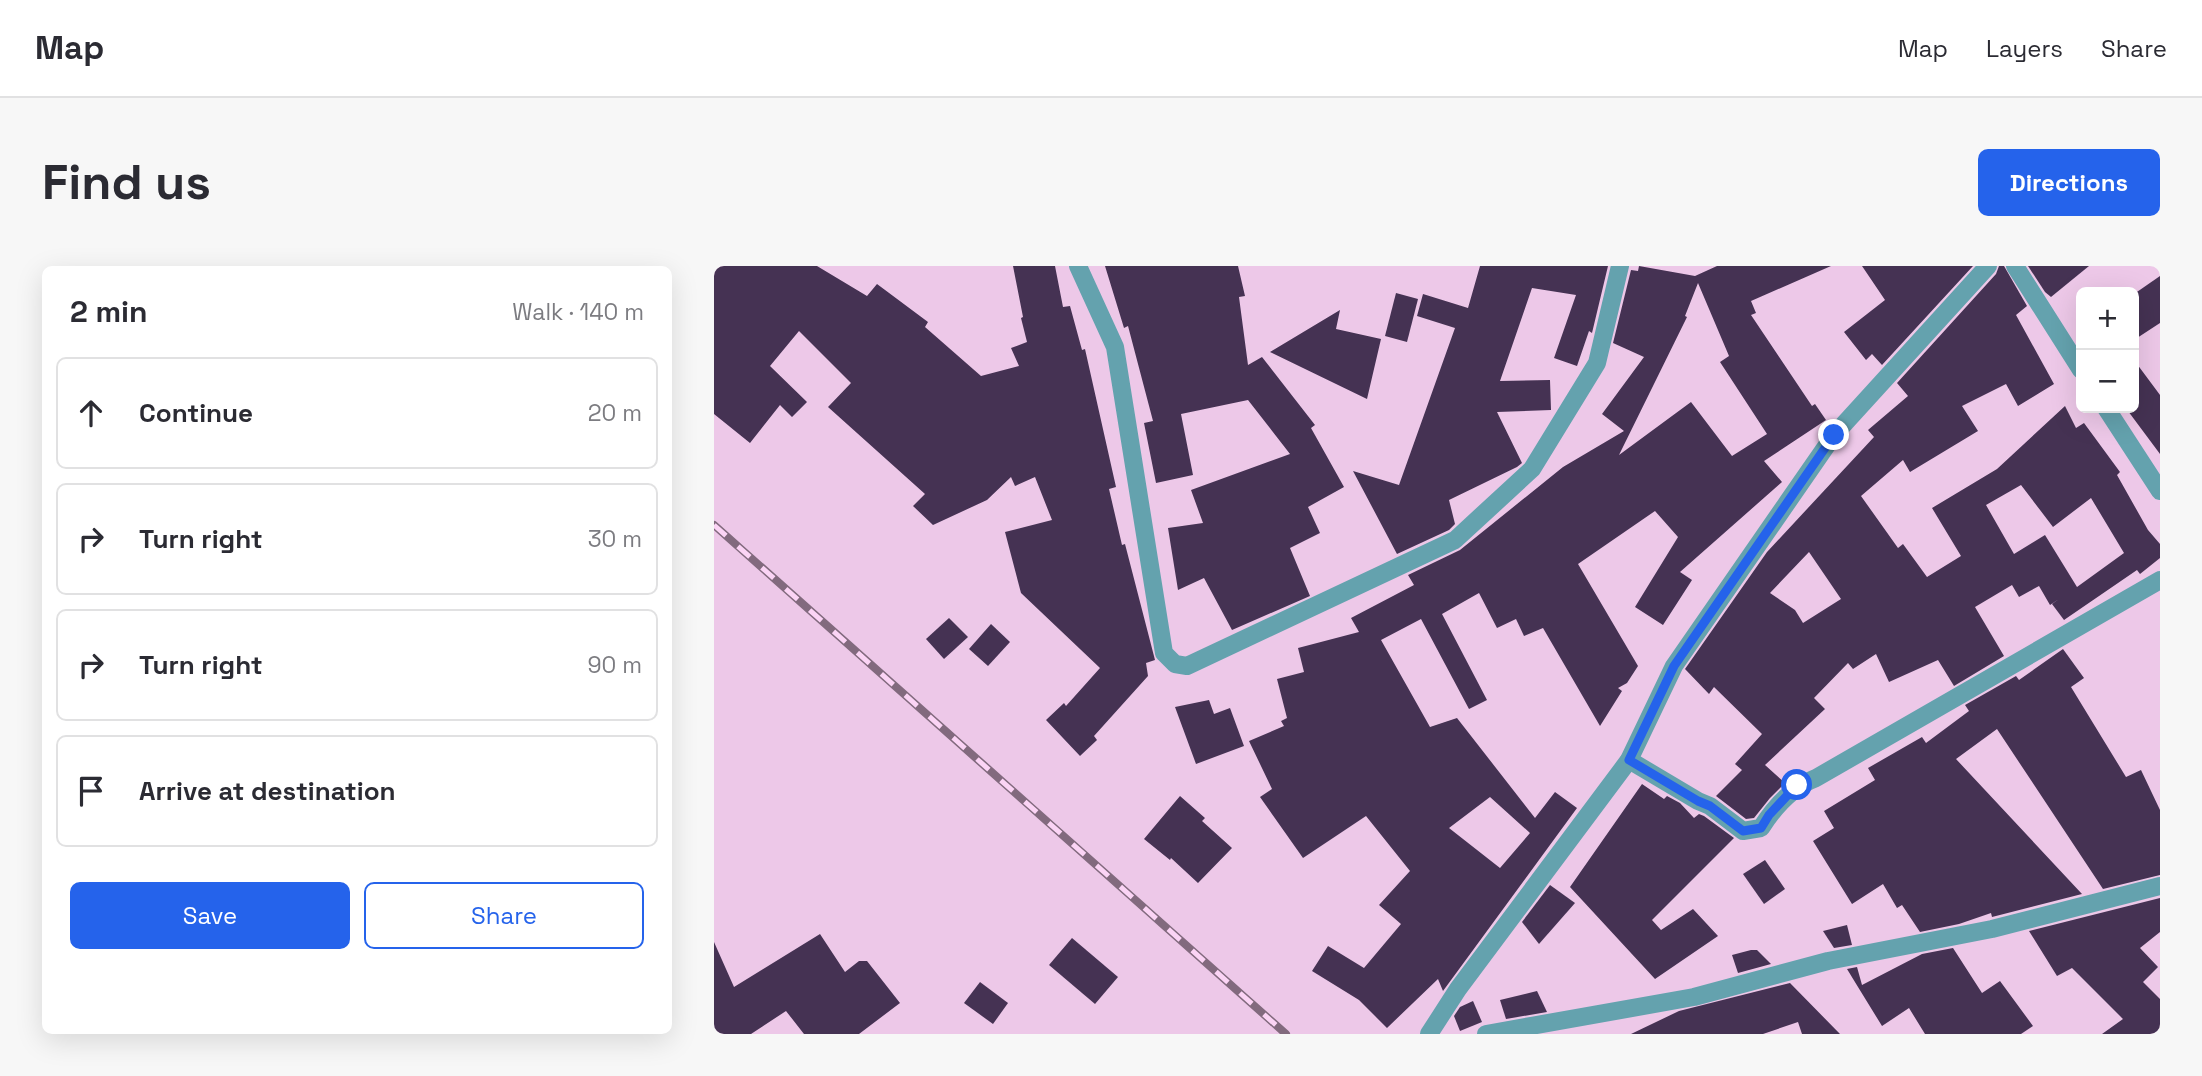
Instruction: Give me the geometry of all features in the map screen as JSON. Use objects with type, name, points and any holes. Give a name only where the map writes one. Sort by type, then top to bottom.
[{"type":"street","points":[[1077,266],[1115,346],[1164,653],[1175,664],[1187,666],[1455,540],[1503,496],[1532,469],[1597,363],[1620,266]]},
{"type":"street","points":[[1429,1034],[1458,989],[1629,760],[1674,666],[1834,435],[1988,266]]},
{"type":"street","points":[[2015,266],[2076,362]]},
{"type":"street","points":[[2109,413],[2160,491]]},
{"type":"street","points":[[1629,760],[1710,806],[1743,831],[1761,828],[1769,815],[1797,785],[1816,778],[2160,580]]},
{"type":"street","points":[[1486,1034],[1694,997],[1828,961],[1992,929],[2160,886]]},
{"type":"building","points":[[714,266],[817,266],[867,296],[877,284],[928,322],[925,327],[981,376],[1019,366],[1011,348],[1027,342],[1013,266],[1055,266],[1063,307],[1070,306],[1082,350],[1085,349],[1116,487],[1109,489],[1155,660],[1146,663],[1148,676],[1094,736],[1097,740],[1080,756],[1046,720],[1064,703],[1066,706],[1100,668],[1021,593],[1005,532],[1052,520],[1035,477],[1015,486],[1011,477],[987,500],[933,525],[913,506],[925,494],[828,407],[851,383],[799,331],[770,366],[807,402],[792,417],[780,405],[750,443],[714,414]]},
{"type":"building","points":[[1105,266],[1238,266],[1245,296],[1239,297],[1248,365],[1262,357],[1315,425],[1311,428],[1344,487],[1308,507],[1320,533],[1290,548],[1310,596],[1232,630],[1204,578],[1178,590],[1168,528],[1203,523],[1191,490],[1290,454],[1248,400],[1181,414],[1193,475],[1156,483],[1144,423],[1153,421],[1128,326],[1124,328]]},
{"type":"building","points":[[1480,266],[1608,266],[1592,333],[1589,331],[1577,366],[1554,358],[1576,295],[1532,288],[1500,381],[1550,380],[1551,410],[1497,412],[1522,463],[1449,500],[1455,524],[1449,530],[1397,554],[1353,471],[1399,485],[1455,328],[1417,316],[1423,294],[1468,308]]},
{"type":"building","points":[[1639,266],[1695,276],[1717,266],[1831,266],[1751,301],[1756,313],[1751,315],[1812,406],[1815,404],[1826,420],[1764,461],[1782,482],[1680,572],[1692,580],[1663,625],[1635,607],[1678,537],[1655,511],[1578,564],[1638,666],[1627,683],[1618,688],[1622,691],[1600,726],[1543,628],[1524,636],[1516,619],[1497,628],[1479,593],[1442,614],[1487,700],[1469,709],[1421,619],[1381,640],[1430,727],[1457,718],[1535,818],[1555,792],[1577,808],[1443,991],[1438,979],[1387,1028],[1359,1000],[1312,971],[1328,946],[1364,968],[1401,924],[1379,905],[1410,871],[1366,816],[1303,858],[1260,797],[1272,789],[1249,741],[1284,726],[1281,721],[1287,718],[1277,679],[1304,672],[1298,648],[1359,632],[1351,618],[1414,585],[1408,575],[1460,550],[1563,467],[1624,431],[1602,414],[1644,357],[1613,343],[1631,270],[1638,271]],"holes":[[[1698,283],[1729,356],[1720,362],[1767,434],[1732,456],[1691,402],[1619,455],[1687,317],[1685,316]],[[1490,797],[1530,833],[1500,868],[1449,828]]]},
{"type":"building","points":[[1862,266],[1973,266],[1882,365],[1872,354],[1866,360],[1844,332],[1885,300]]},
{"type":"building","points":[[1999,266],[2004,266],[2027,306],[2016,315],[2054,384],[2018,406],[2006,384],[1962,406],[1978,431],[1910,472],[1903,460],[1861,496],[1898,548],[1903,544],[1927,577],[1961,556],[1932,508],[1997,469],[2065,406],[2076,428],[2084,423],[2120,472],[2117,475],[2148,530],[2160,544],[2160,558],[2140,574],[2137,570],[2064,620],[2052,604],[2059,599],[2050,605],[2039,586],[2019,597],[2012,585],[1975,607],[2004,656],[1954,686],[1938,660],[1889,682],[1876,654],[1853,669],[1848,663],[1814,698],[1825,709],[1765,765],[1785,783],[1754,818],[1746,819],[1716,796],[1742,770],[1735,764],[1762,734],[1714,687],[1709,694],[1685,669],[1767,552],[1874,437],[1868,430],[1908,396],[1897,383],[1996,274]],"holes":[[[2021,485],[2053,527],[2091,498],[2124,553],[2077,587],[2045,535],[2014,554],[1986,505]],[[1809,552],[1841,599],[1803,623],[1795,610],[1770,593]]]},
{"type":"building","points":[[2028,266],[2089,266],[2051,297]]},
{"type":"building","points":[[2160,276],[2160,323],[2139,337],[2139,291]]},
{"type":"building","points":[[1396,293],[1418,299],[1407,342],[1385,336]]},
{"type":"building","points":[[1340,310],[1336,329],[1381,339],[1367,399],[1270,352]]},
{"type":"building","points":[[2139,367],[2160,395],[2160,454],[2129,413],[2139,413]]},
{"type":"building","points":[[949,618],[968,637],[944,659],[926,639]]},
{"type":"building","points":[[991,624],[1010,642],[988,666],[969,649]]},
{"type":"building","points":[[2063,649],[2084,678],[2071,687],[2126,777],[2141,770],[2160,810],[2160,875],[2103,889],[1997,729],[1956,759],[2082,894],[1992,917],[1991,913],[1959,924],[1920,932],[1902,905],[1897,908],[1883,884],[1852,904],[1813,841],[1834,828],[1824,811],[1875,780],[1868,768],[1922,737],[1926,743],[1969,711],[1965,705],[2016,676],[2019,680]]},
{"type":"building","points":[[1209,700],[1214,714],[1230,708],[1244,746],[1196,764],[1175,707]]},
{"type":"building","points":[[1642,784],[1664,799],[1667,796],[1680,803],[1694,818],[1699,814],[1704,816],[1734,838],[1652,920],[1661,930],[1693,909],[1718,936],[1655,979],[1570,887]]},
{"type":"building","points":[[1180,796],[1205,818],[1202,821],[1232,848],[1198,883],[1171,858],[1170,860],[1144,839]]},
{"type":"building","points":[[1765,860],[1785,889],[1764,904],[1743,874]]},
{"type":"building","points":[[1550,885],[1575,903],[1539,944],[1522,922]]},
{"type":"building","points":[[2160,898],[2160,932],[2140,948],[2158,967],[2143,982],[2160,999],[2160,1034],[2102,1034],[2123,1019],[2072,968],[2057,976],[2029,931]]},
{"type":"building","points":[[1847,925],[1852,945],[1834,948],[1823,931]]},
{"type":"building","points":[[820,934],[845,972],[859,961],[867,961],[900,1003],[859,1034],[804,1034],[786,1011],[751,1034],[714,1034],[714,942],[734,987]]},
{"type":"building","points":[[1072,938],[1118,977],[1095,1004],[1049,965]]},
{"type":"building","points":[[1953,948],[1982,993],[2000,981],[2033,1026],[2021,1034],[1925,1034],[1909,1008],[1882,1026],[1847,969],[1857,967],[1862,985],[1922,954]]},
{"type":"building","points":[[1757,950],[1771,964],[1738,973],[1732,955]]},
{"type":"building","points":[[980,982],[1008,1003],[993,1024],[964,1003]]},
{"type":"building","points":[[1790,983],[1840,1034],[1802,1034],[1798,1022],[1763,1034],[1631,1034],[1679,1011]]},
{"type":"building","points":[[1537,991],[1547,1012],[1506,1019],[1500,1000]]},
{"type":"building","points":[[1473,1001],[1482,1022],[1460,1031],[1454,1016],[1460,1007]]},
{"type":"railway","points":[[714,525],[1286,1034]]},
{"type":"route","points":[[1797,785],[1769,815],[1761,828],[1743,831],[1710,806],[1629,760],[1674,666],[1834,435]]}]
